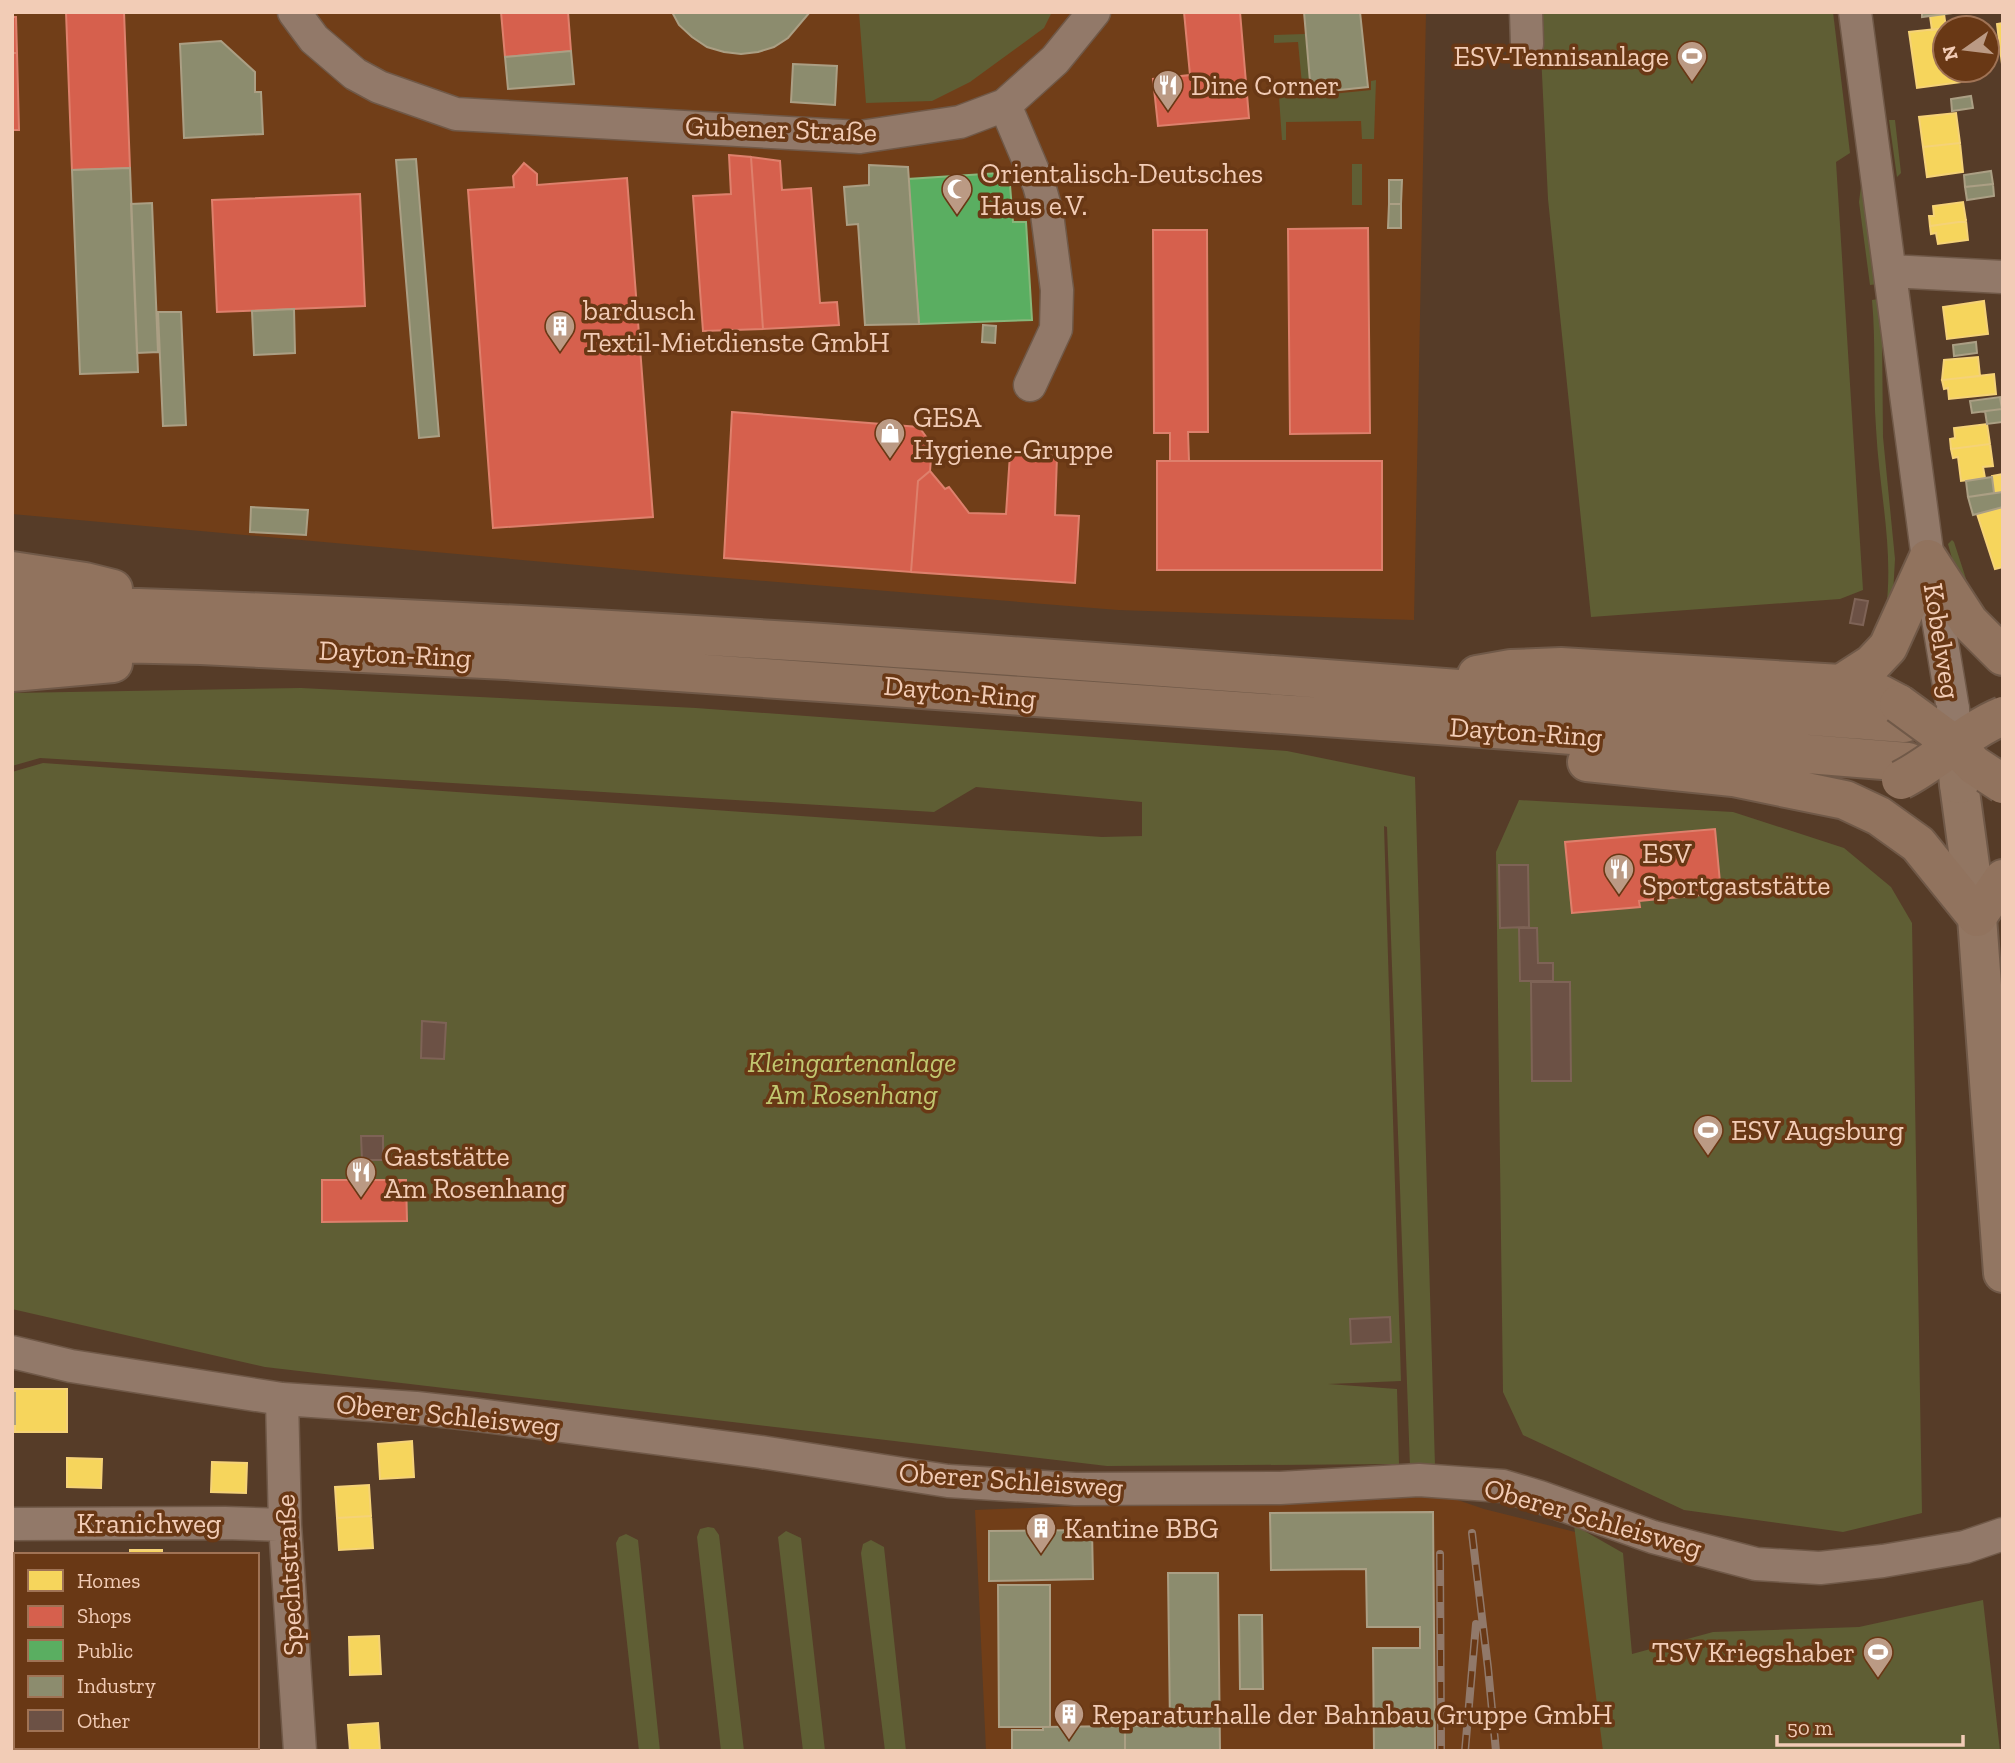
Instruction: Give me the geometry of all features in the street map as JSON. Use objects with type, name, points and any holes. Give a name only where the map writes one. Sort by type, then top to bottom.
[{"type":"highway","points":[[1928,559],[1969,622],[2003,656]]},
{"type":"highway","points":[[1841,684],[1872,664],[1888,647],[1928,559]]},
{"type":"highway","points":[[12,571],[85,582],[183,609]]},
{"type":"highway","name":"Dayton-Ring","points":[[12,604],[508,624],[1406,686],[1901,713]]},
{"type":"highway","name":"Dayton-Ring","points":[[12,641],[405,654],[743,675],[1509,730],[1905,771]]},
{"type":"highway","points":[[12,672],[115,663],[201,646]]},
{"type":"highway","points":[[1406,686],[1511,669],[1561,667],[1841,684],[1880,694],[1901,713],[1913,712],[1954,727],[2003,716]]},
{"type":"highway","points":[[1422,725],[1500,749],[1549,759],[1733,776],[1845,800],[1879,816],[1907,834],[1977,917],[2003,879]]},
{"type":"highway","points":[[1845,800],[1905,771],[1919,772],[1954,727]]},
{"type":"highway","points":[[1954,727],[1974,765],[2003,784]]},
{"type":"main road","name":"Kobelweg","points":[[1954,727],[1977,917],[2003,1273]]},
{"type":"street","name":"Gubener Straße","points":[[294,12],[314,39],[355,74],[379,87],[456,114],[860,137],[960,122],[1005,105]]},
{"type":"street","points":[[1030,384],[1056,329],[1058,290],[1040,185],[1005,105],[1055,60],[1094,12]]},
{"type":"street","points":[[1526,12],[1527,44]]},
{"type":"street","name":"Kobelweg","points":[[1855,12],[1928,559],[1954,727]]},
{"type":"street","points":[[1891,271],[2003,277]]},
{"type":"street","name":"Oberer Schleisweg","points":[[12,1352],[71,1366],[282,1399],[470,1414],[761,1452],[948,1481],[1075,1489],[1269,1488],[1419,1480],[1503,1486],[1653,1537],[1756,1564],[1820,1567],[1883,1561],[1965,1547],[2003,1534]]},
{"type":"street","name":"Spechtstraße","points":[[282,1399],[285,1525],[300,1751]]},
{"type":"street","name":"Kranichweg","points":[[12,1524],[285,1525]]},
{"type":"shaded area","points":[[12,12],[1426,12],[1414,620],[1118,610],[678,574],[12,514]]},
{"type":"shaded area","points":[[1434,1492],[1484,1509],[1595,1537],[1611,1751],[986,1751],[975,1510]]},
{"type":"green space","points":[[859,12],[1052,12],[1044,28],[970,82],[932,101],[866,103]]},
{"type":"green space","points":[[1539,12],[1833,12],[1850,153],[1836,162],[1863,590],[1840,599],[1591,617],[1548,199]]},
{"type":"green space","points":[[1305,34],[1312,96],[1371,90],[1371,81],[1376,80],[1374,139],[1362,139],[1361,121],[1286,122],[1286,140],[1282,140],[1279,97],[1303,95],[1298,42],[1274,43],[1274,35]]},
{"type":"green space","points":[[1889,120],[1895,120],[1901,173],[1897,177]]},
{"type":"green space","points":[[1352,164],[1362,164],[1362,205],[1352,205]]},
{"type":"green space","points":[[1862,178],[1878,284],[1870,285],[1859,202]]},
{"type":"green space","points":[[1878,299],[1882,333],[1883,437],[1895,559],[1892,612],[1886,610],[1887,542],[1875,412],[1872,300]]},
{"type":"green space","points":[[1952,540],[1970,591],[1958,580],[1948,544]]},
{"type":"green space","name":"Kleingartenanlage Am Rosenhang","points":[[301,688],[696,708],[1287,751],[1415,777],[1435,1466],[1410,1467],[1387,827],[1384,826],[1401,1381],[1328,1384],[1397,1389],[1399,1464],[1107,1466],[265,1367],[12,1309],[12,772],[43,763],[1102,837],[1142,836],[1142,802],[976,787],[934,812],[40,758],[12,766],[12,693]]},
{"type":"green space","name":"ESV Augsburg","points":[[1519,800],[1733,812],[1844,848],[1891,887],[1912,923],[1922,1513],[1843,1532],[1684,1510],[1523,1435],[1503,1392],[1496,852]]},
{"type":"green space","points":[[1574,1525],[1623,1553],[1632,1654],[1713,1632],[1859,1627],[1983,1600],[2000,1751],[1603,1751]]},
{"type":"green space","points":[[714,1528],[719,1535],[744,1751],[721,1751],[697,1537],[700,1529]]},
{"type":"green space","points":[[786,1531],[801,1538],[825,1751],[803,1751],[778,1537]]},
{"type":"green space","points":[[626,1534],[638,1540],[660,1751],[639,1751],[616,1543],[619,1537]]},
{"type":"green space","points":[[871,1540],[884,1547],[906,1751],[885,1751],[861,1553],[863,1544]]},
{"type":"building: Homes","points":[[2003,23],[2003,72],[2001,56]]},
{"type":"building: Homes","points":[[1931,30],[1931,84],[1947,84],[1917,88],[1909,32]]},
{"type":"building: Homes","points":[[1956,113],[1960,143],[1923,147],[1919,117]]},
{"type":"building: Homes","points":[[1960,143],[1963,172],[1927,177],[1923,147]]},
{"type":"building: Homes","points":[[1963,202],[1966,221],[1930,226],[1929,216],[1934,216],[1933,206]]},
{"type":"building: Homes","points":[[1966,221],[1968,240],[1938,244],[1936,233],[1931,234],[1930,226]]},
{"type":"building: Homes","points":[[1984,301],[1988,334],[1947,339],[1943,307]]},
{"type":"building: Homes","points":[[1978,357],[1980,376],[1942,380],[1944,360]]},
{"type":"building: Homes","points":[[1994,374],[1996,394],[1949,399],[1948,388],[1944,389],[1942,380]]},
{"type":"building: Homes","points":[[1987,424],[1990,444],[1951,449],[1950,439],[1955,438],[1954,428]]},
{"type":"building: Homes","points":[[1990,444],[1993,466],[1983,467],[1985,478],[1961,481],[1958,457],[1953,458],[1951,449]]},
{"type":"building: Homes","points":[[2003,474],[2003,492],[1994,493],[1992,476]]},
{"type":"building: Homes","points":[[2003,507],[2003,567],[1995,569],[1977,514]]},
{"type":"building: Homes","points":[[15,1389],[67,1389],[67,1432],[15,1432]]},
{"type":"building: Homes","points":[[412,1441],[414,1477],[380,1479],[378,1444]]},
{"type":"building: Homes","points":[[67,1458],[102,1459],[101,1488],[67,1487]]},
{"type":"building: Homes","points":[[212,1462],[247,1463],[246,1493],[211,1492]]},
{"type":"building: Homes","points":[[369,1485],[371,1516],[337,1518],[335,1487]]},
{"type":"building: Homes","points":[[371,1516],[373,1548],[339,1550],[337,1518]]},
{"type":"building: Homes","points":[[130,1550],[162,1550],[162,1553],[130,1553]]},
{"type":"building: Homes","points":[[12,1560],[14,1560],[14,1594]]},
{"type":"building: Homes","points":[[379,1636],[381,1674],[350,1675],[349,1637]]},
{"type":"building: Homes","points":[[378,1723],[380,1751],[350,1751],[348,1725]]},
{"type":"building: Homes","points":[[210,1749],[245,1749],[245,1751]]},
{"type":"building: Shops","points":[[66,12],[124,12],[130,168],[72,170]]},
{"type":"building: Shops","points":[[501,12],[568,12],[571,51],[505,57]]},
{"type":"building: Shops","points":[[1184,12],[1240,12],[1249,118],[1158,126],[1153,79],[1190,75]]},
{"type":"building: Shops","points":[[12,17],[16,17],[17,53],[12,53]]},
{"type":"building: Shops","points":[[12,53],[17,53],[19,130],[12,130]]},
{"type":"building: Shops","points":[[729,155],[751,157],[763,329],[703,331],[693,196],[731,194]]},
{"type":"building: Shops","points":[[751,157],[780,161],[782,190],[811,188],[820,303],[837,302],[839,325],[763,329]]},
{"type":"building: Shops","name":"bardusch Textil-Mietdienste GmbH","points":[[524,163],[537,174],[537,185],[627,178],[653,517],[493,528],[468,190],[514,187],[513,176]]},
{"type":"building: Shops","points":[[360,194],[365,306],[217,312],[212,200]]},
{"type":"building: Shops","points":[[1368,228],[1370,433],[1290,434],[1288,229]]},
{"type":"building: Shops","points":[[1153,230],[1207,230],[1208,432],[1188,432],[1189,461],[1170,461],[1170,433],[1154,433]]},
{"type":"building: Shops","points":[[732,412],[919,427],[932,445],[930,471],[918,481],[911,572],[724,558]]},
{"type":"building: Shops","points":[[1010,454],[1057,456],[1055,515],[1079,516],[1075,583],[911,572],[918,481],[930,471],[945,489],[949,487],[969,513],[1006,514]]},
{"type":"building: Shops","points":[[1157,461],[1382,461],[1382,570],[1157,570]]},
{"type":"building: Shops","points":[[1715,829],[1721,893],[1639,901],[1640,907],[1572,913],[1565,842]]},
{"type":"building: Shops","points":[[322,1180],[406,1180],[407,1221],[322,1222]]},
{"type":"building: Public","points":[[999,173],[1000,186],[1010,185],[1013,222],[1026,222],[1032,320],[919,324],[908,179]]},
{"type":"building: Industry","points":[[672,12],[810,12],[788,38],[774,47],[741,54],[707,47],[679,25]]},
{"type":"building: Industry","points":[[1304,12],[1360,12],[1368,87],[1311,93]]},
{"type":"building: Industry","points":[[1922,12],[1952,12],[1931,14],[1922,17]]},
{"type":"building: Industry","points":[[221,41],[255,72],[255,92],[261,92],[263,134],[184,138],[180,44]]},
{"type":"building: Industry","points":[[571,51],[574,84],[508,89],[505,57]]},
{"type":"building: Industry","points":[[793,64],[837,66],[835,105],[791,102]]},
{"type":"building: Industry","points":[[1971,96],[1973,108],[1952,111],[1951,99]]},
{"type":"building: Industry","points":[[416,159],[439,436],[419,438],[396,160]]},
{"type":"building: Industry","points":[[869,165],[908,167],[919,324],[865,325],[858,224],[847,225],[844,187],[869,185]]},
{"type":"building: Industry","points":[[130,168],[138,372],[80,374],[72,170]]},
{"type":"building: Industry","points":[[1991,171],[1993,184],[1965,187],[1964,175]]},
{"type":"building: Industry","points":[[1389,180],[1402,180],[1401,204],[1389,204]]},
{"type":"building: Industry","points":[[1993,184],[1994,196],[1967,200],[1965,187]]},
{"type":"building: Industry","points":[[152,203],[158,352],[137,353],[131,204]]},
{"type":"building: Industry","points":[[1389,204],[1401,204],[1401,228],[1388,228]]},
{"type":"building: Industry","points":[[294,309],[295,353],[254,355],[252,311]]},
{"type":"building: Industry","points":[[158,312],[181,312],[186,425],[163,426]]},
{"type":"building: Industry","points":[[983,325],[996,326],[995,343],[982,342]]},
{"type":"building: Industry","points":[[1976,342],[1977,353],[1954,356],[1953,345]]},
{"type":"building: Industry","points":[[2000,397],[2002,409],[1972,413],[1970,401]]},
{"type":"building: Industry","points":[[2002,409],[2003,422],[1987,424],[1985,411]]},
{"type":"building: Industry","points":[[1992,477],[1994,493],[1968,497],[1966,481]]},
{"type":"building: Industry","points":[[2003,492],[2003,507],[1973,515],[1968,497]]},
{"type":"building: Industry","points":[[251,507],[308,510],[306,535],[250,532]]},
{"type":"building: Industry","points":[[12,1393],[15,1393],[15,1424],[12,1424]]},
{"type":"building: Industry","points":[[1433,1512],[1435,1751],[1374,1751],[1373,1648],[1420,1648],[1420,1627],[1367,1627],[1366,1569],[1271,1570],[1270,1513]]},
{"type":"building: Industry","points":[[1200,1521],[1201,1536],[1174,1537],[1173,1522]]},
{"type":"building: Industry","name":"Kantine BBG","points":[[1092,1530],[1093,1579],[989,1581],[989,1531]]},
{"type":"building: Industry","points":[[1168,1573],[1218,1573],[1220,1751],[1125,1751],[1125,1726],[1170,1726]]},
{"type":"building: Industry","points":[[998,1585],[1050,1585],[1050,1727],[999,1727]]},
{"type":"building: Industry","points":[[1239,1615],[1262,1615],[1263,1689],[1240,1689]]},
{"type":"building: Industry","name":"Reparaturhalle der Bahnbau Gruppe GmbH","points":[[1125,1726],[1125,1751],[1012,1751],[1012,1730]]},
{"type":"building: Other","points":[[1855,599],[1868,601],[1863,625],[1850,623]]},
{"type":"building: Other","points":[[1499,865],[1528,865],[1529,927],[1500,928]]},
{"type":"building: Other","points":[[1519,928],[1537,928],[1538,963],[1553,963],[1553,981],[1520,981]]},
{"type":"building: Other","points":[[1531,982],[1570,982],[1571,1081],[1532,1081]]},
{"type":"building: Other","points":[[422,1021],[446,1023],[444,1059],[421,1058]]},
{"type":"building: Other","points":[[361,1136],[383,1136],[383,1160],[362,1160]]},
{"type":"building: Other","points":[[1390,1317],[1391,1342],[1351,1344],[1350,1319]]},
{"type":"railway","points":[[1472,1533],[1496,1751]]},
{"type":"railway","points":[[1440,1554],[1441,1751]]},
{"type":"railway","points":[[1465,1751],[1476,1624]]},
{"type":"place","name":"ESV-Tennisanlage","points":[[1692,83]]},
{"type":"place","name":"Dine Corner","points":[[1168,112]]},
{"type":"place","name":"Orientalisch-Deutsches Haus e.V.","points":[[957,216]]},
{"type":"place","name":"bardusch Textil-Mietdienste GmbH","points":[[560,353]]},
{"type":"place","name":"GESA Hygiene-Gruppe","points":[[890,460]]},
{"type":"place","name":"ESV Sportgaststätte","points":[[1619,896]]},
{"type":"place","name":"ESV Augsburg","points":[[1708,1157]]},
{"type":"place","name":"Gaststätte Am Rosenhang","points":[[361,1199]]},
{"type":"place","name":"Kantine BBG","points":[[1041,1555]]},
{"type":"place","name":"TSV Kriegshaber","points":[[1878,1679]]},
{"type":"place","name":"Reparaturhalle der Bahnbau Gruppe GmbH","points":[[1069,1741]]}]
